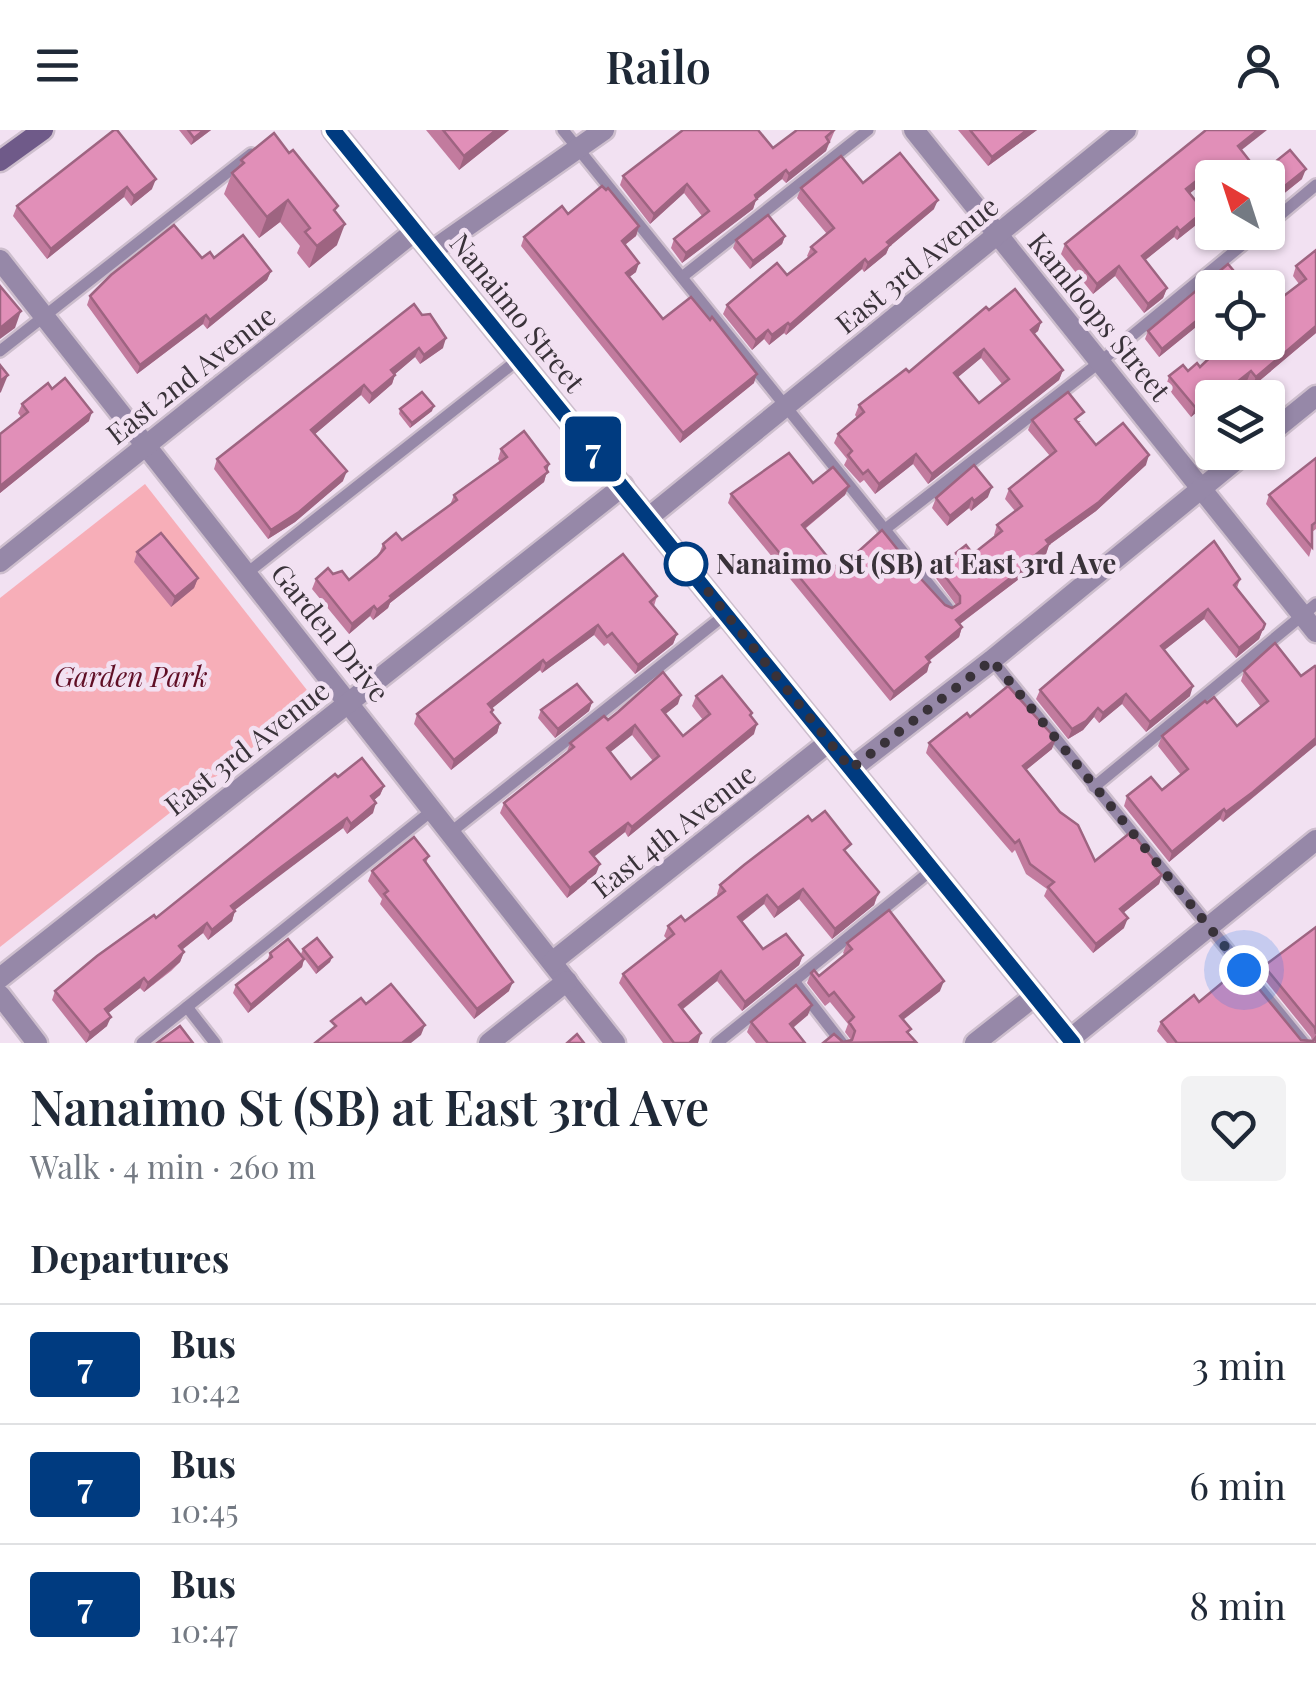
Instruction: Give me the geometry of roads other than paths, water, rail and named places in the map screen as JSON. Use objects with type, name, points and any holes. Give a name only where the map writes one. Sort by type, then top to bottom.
[{"type":"main road","points":[[0,161],[42,130]]},
{"type":"main road","name":"Nanaimo Street","points":[[335,130],[1071,1041]]},
{"type":"street","points":[[432,251],[604,130]]},
{"type":"street","name":"Kamloops Street","points":[[914,130],[1201,489],[1311,617]]},
{"type":"street","name":"East 3rd Avenue","points":[[648,518],[1126,130]]},
{"type":"street","name":"East 2nd Avenue","points":[[0,562],[415,231]]},
{"type":"street","name":"Garden Drive","points":[[0,260],[615,1043]]},
{"type":"street","points":[[1285,421],[1316,396]]},
{"type":"street","points":[[851,769],[992,660],[1224,470]]},
{"type":"street","name":"East 3rd Avenue","points":[[0,978],[623,486]]},
{"type":"street","name":"East 4th Avenue","points":[[552,962],[830,742]]},
{"type":"street","points":[[1071,1041],[1316,840]]},
{"type":"street","points":[[489,1043],[567,981]]},
{"type":"street","points":[[0,995],[37,1043]]},
{"type":"street","points":[[975,1043],[1035,996]]},
{"type":"lane","points":[[563,130],[948,608]]},
{"type":"lane","points":[[682,278],[868,130]]},
{"type":"lane","points":[[0,351],[265,144]]},
{"type":"lane","points":[[1285,211],[1316,185]]},
{"type":"lane","points":[[884,530],[1236,250]]},
{"type":"lane","points":[[248,574],[519,359]]},
{"type":"lane","points":[[451,832],[726,614]]},
{"type":"lane","points":[[1094,787],[1311,617]]},
{"type":"lane","points":[[992,660],[1304,1043]]},
{"type":"lane","points":[[142,1043],[434,809]]},
{"type":"lane","points":[[717,1043],[933,869]]},
{"type":"lane","points":[[794,981],[842,1043]]},
{"type":"lane","points":[[187,1007],[215,1043]]},
{"type":"place","name":"Nanaimo St (SB) at East 3rd Ave","points":[[686,564]]},
{"type":"park label","name":"Garden Park","points":[[131,677]]}]
